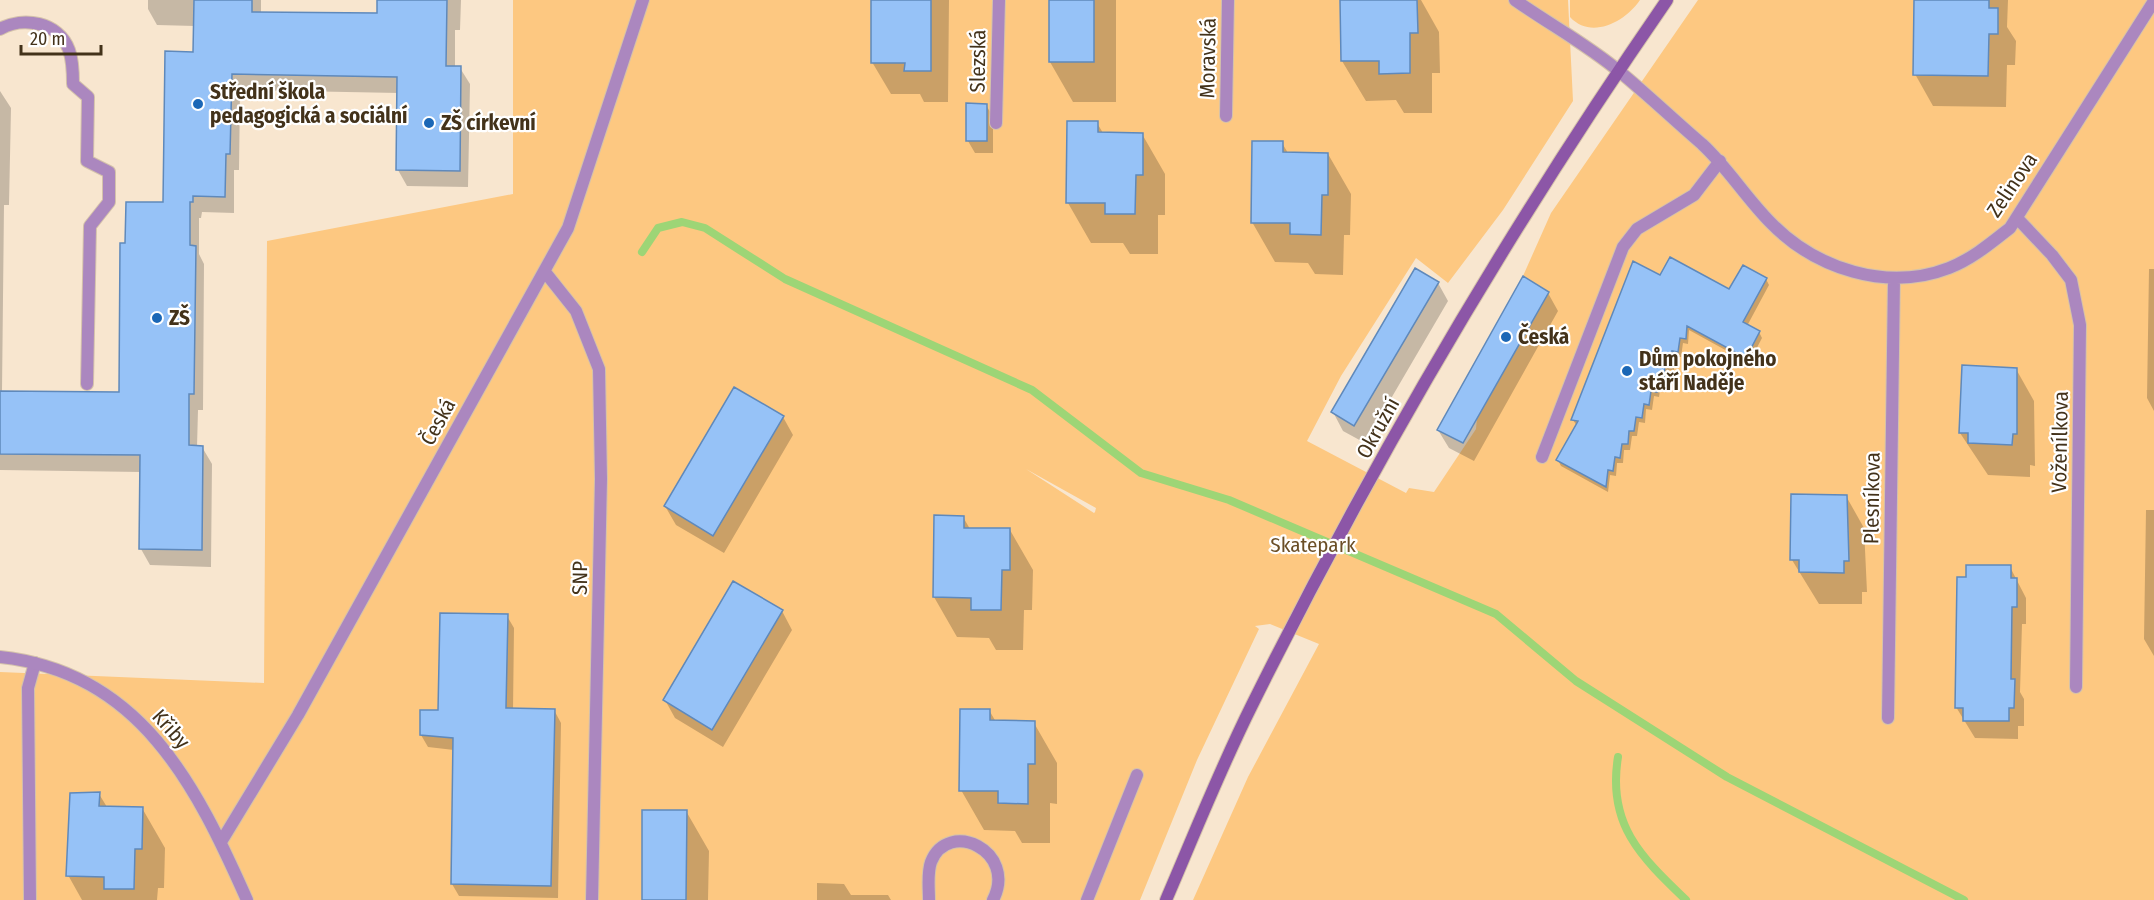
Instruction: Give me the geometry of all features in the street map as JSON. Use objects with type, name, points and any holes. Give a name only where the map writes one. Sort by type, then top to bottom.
[{"type":"street","name":"Česká","points":[[221,842],[298,715],[545,272],[567,228],[643,0]]},
{"type":"street","name":"Slezská","points":[[996,123],[999,0]]},
{"type":"street","name":"Moravská","points":[[1226,116],[1228,0]]},
{"type":"street","points":[[1515,0],[1618,70]]},
{"type":"street","name":"Okružní","points":[[1166,900],[1262,685],[1385,453],[1489,273],[1618,70],[1667,0]]},
{"type":"street","name":"Zelinova","points":[[1618,70],[1720,161],[1769,221],[1800,248],[1821,261],[1853,272],[1894,278],[1924,275],[1956,265],[1995,240],[2017,218],[2090,98],[2154,1]]},
{"type":"street","points":[[0,29],[10,23],[28,21],[49,28],[66,44],[72,59],[73,84],[88,97],[87,161],[108,172],[109,202],[90,226],[87,384]]},
{"type":"street","points":[[1542,457],[1623,247],[1637,229],[1694,195],[1720,161]]},
{"type":"street","name":"Voženílkova","points":[[2017,218],[2052,255],[2071,280],[2080,325],[2076,687]]},
{"type":"street","name":"SNP","points":[[545,272],[576,311],[599,369],[602,446],[592,900]]},
{"type":"street","name":"Plesníkova","points":[[1888,718],[1894,278]]},
{"type":"street","name":"Křiby","points":[[0,657],[35,663],[83,680],[132,714],[175,761],[201,802],[248,900]]},
{"type":"street","points":[[30,900],[28,688],[35,663]]},
{"type":"street","points":[[1087,900],[1137,776]]},
{"type":"street","points":[[929,900],[930,868],[933,857],[944,847],[961,842],[977,845],[993,860],[999,878],[993,900]]},
{"type":"green space","name":"Skatepark","points":[[513,0],[1568,0],[1573,101],[1503,210],[1448,283],[1416,258],[1341,376],[1307,441],[1406,493],[1409,488],[1434,492],[1476,429],[1477,418],[1548,292],[1523,276],[1551,213],[1698,0],[2154,0],[2154,900],[1193,900],[1248,777],[1319,644],[1270,624],[1255,626],[1259,629],[1197,760],[1140,900],[0,900],[0,672],[264,683],[267,241],[513,194]],"holes":[[[1026,469],[1096,508],[1094,513]]]},
{"type":"green space","points":[[1570,0],[1640,0],[1634,8],[1617,21],[1597,28],[1578,24],[1570,17]]},
{"type":"building","points":[[194,0],[252,0],[252,12],[377,13],[377,0],[447,0],[446,66],[461,66],[460,171],[396,170],[397,77],[232,74],[230,154],[226,154],[225,197],[193,196],[193,202],[190,202],[190,245],[196,246],[194,394],[189,394],[189,445],[203,446],[202,550],[139,549],[140,455],[0,454],[0,391],[119,392],[120,243],[125,243],[126,202],[163,202],[165,51],[193,52]]},
{"type":"building","points":[[871,0],[931,0],[931,71],[904,71],[905,63],[871,63]]},
{"type":"building","points":[[1049,0],[1094,0],[1094,62],[1049,62]]},
{"type":"building","points":[[1340,0],[1417,0],[1418,33],[1410,33],[1410,73],[1379,74],[1379,61],[1341,61]]},
{"type":"building","points":[[1914,0],[1989,0],[1989,8],[1998,8],[1998,34],[1989,34],[1988,76],[1913,75]]},
{"type":"building","points":[[966,103],[987,104],[987,141],[966,141]]},
{"type":"building","points":[[1067,121],[1098,121],[1098,132],[1143,133],[1143,175],[1136,175],[1135,214],[1105,214],[1105,203],[1066,203]]},
{"type":"building","points":[[1252,141],[1283,141],[1283,152],[1328,153],[1328,195],[1322,195],[1321,235],[1290,234],[1290,223],[1251,223]]},
{"type":"building","name":"Dům pokojného stáří Naděje","points":[[1670,257],[1729,289],[1743,265],[1767,278],[1743,322],[1760,331],[1746,358],[1687,326],[1686,339],[1680,338],[1678,352],[1672,351],[1671,365],[1665,364],[1664,378],[1658,378],[1657,392],[1651,391],[1649,405],[1644,404],[1642,418],[1636,417],[1634,431],[1629,431],[1628,444],[1622,444],[1620,458],[1615,457],[1613,471],[1608,470],[1606,487],[1556,460],[1578,421],[1571,420],[1633,261],[1660,275]]},
{"type":"building","points":[[1415,268],[1439,282],[1354,426],[1331,412]]},
{"type":"building","name":"Česká","points":[[1523,276],[1549,292],[1463,443],[1437,430]]},
{"type":"building","points":[[1962,365],[2017,368],[2017,434],[2013,434],[2012,445],[1968,443],[1968,433],[1959,433]]},
{"type":"building","points":[[734,387],[784,416],[713,536],[664,506]]},
{"type":"building","points":[[1791,494],[1847,495],[1849,561],[1844,561],[1844,573],[1799,572],[1799,560],[1790,560]]},
{"type":"building","points":[[934,515],[964,516],[964,528],[1010,528],[1010,570],[1002,570],[1001,610],[971,610],[971,598],[933,597]]},
{"type":"building","points":[[1966,565],[2011,565],[2011,578],[2017,578],[2017,607],[2012,607],[2011,679],[2015,679],[2014,708],[2009,708],[2009,721],[1963,721],[1963,708],[1955,708],[1957,577],[1966,577]]},
{"type":"building","points":[[733,581],[783,610],[712,730],[663,700]]},
{"type":"building","points":[[440,613],[508,614],[506,708],[555,709],[551,886],[451,884],[453,738],[420,735],[420,710],[438,710]]},
{"type":"building","points":[[960,709],[990,709],[990,720],[1035,721],[1035,764],[1028,764],[1028,804],[998,803],[998,791],[959,791]]},
{"type":"building","points":[[100,792],[99,806],[143,807],[142,849],[135,849],[134,889],[104,889],[104,877],[66,876],[70,793]]},
{"type":"building","points":[[642,810],[687,810],[686,900],[642,900]]},
{"type":"waterway","points":[[642,252],[658,228],[682,222],[705,228],[785,279],[1032,390],[1141,473],[1229,500],[1496,614],[1576,681],[1727,777],[1964,900]]},
{"type":"waterway","points":[[1618,757],[1616,781],[1618,801],[1631,837],[1654,869],[1686,900]]},
{"type":"place","name":"Střední škola pedagogická a sociální","points":[[198,104]]},
{"type":"place","name":"ZŠ církevní","points":[[429,123]]},
{"type":"place","name":"ZŠ","points":[[157,318]]},
{"type":"place","name":"Česká","points":[[1506,337]]},
{"type":"place","name":"Dům pokojného stáří Naděje","points":[[1627,371]]}]
